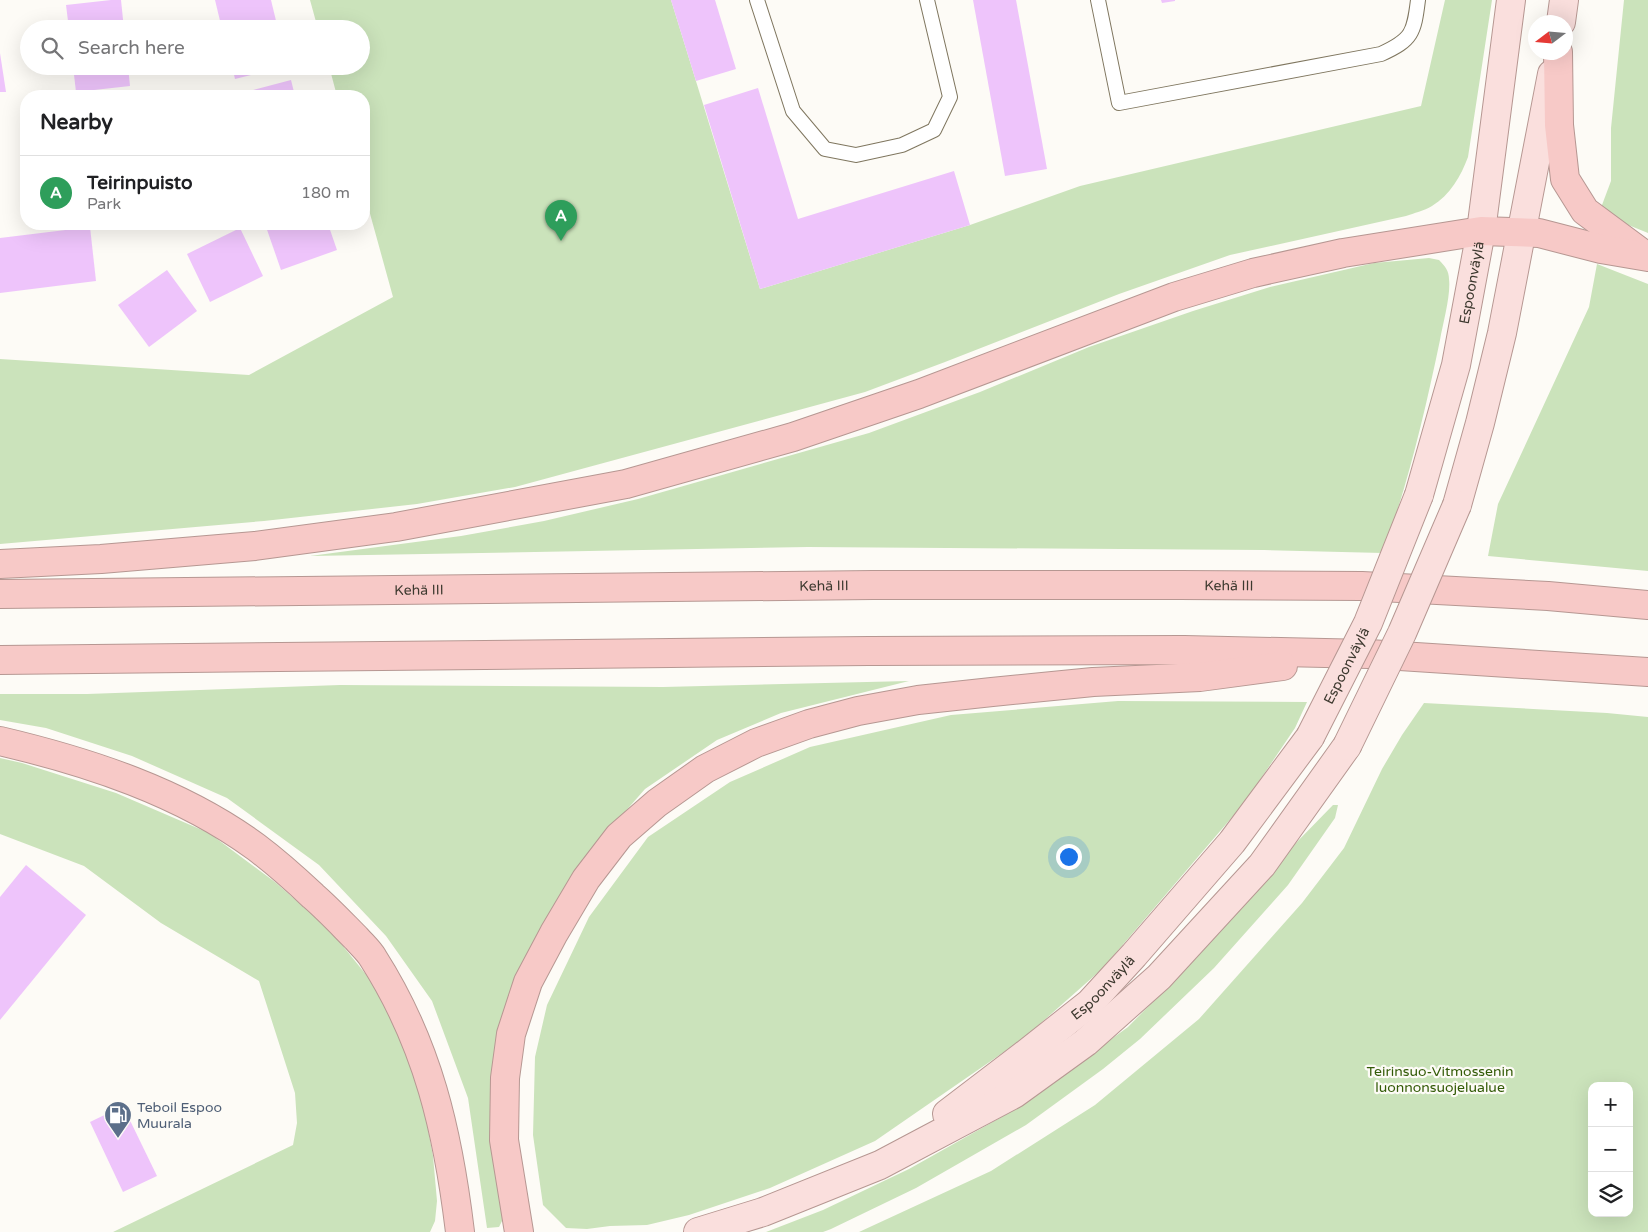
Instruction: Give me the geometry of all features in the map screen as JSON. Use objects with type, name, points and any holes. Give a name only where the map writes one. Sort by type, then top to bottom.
[{"type":"highway","points":[[1557,60],[1559,125],[1565,179],[1585,211],[1647,257]]},
{"type":"highway","points":[[0,564],[101,559],[255,546],[396,527],[626,484],[793,437],[919,394],[1182,294],[1253,273],[1343,253],[1481,231],[1539,233],[1601,249],[1647,257]]},
{"type":"highway","name":"Kehä III","points":[[0,594],[863,585],[1237,585],[1362,586],[1548,596],[1648,605]]},
{"type":"highway","points":[[0,660],[1184,650],[1369,654],[1648,672]]},
{"type":"highway","points":[[519,1232],[504,1140],[505,1078],[511,1034],[528,982],[586,879],[619,836],[656,802],[705,769],[756,743],[809,724],[858,711],[918,700],[1093,682],[1200,678],[1369,654]]},
{"type":"highway","points":[[0,740],[104,770],[148,786],[208,817],[256,847],[330,911],[360,943],[372,956],[406,1015],[423,1058],[446,1134],[460,1232]]},
{"type":"main road","name":"Espoonväylä","points":[[880,1165],[1090,1003],[1232,842],[1310,737],[1368,623],[1419,495],[1456,365],[1481,231],[1511,0]]},
{"type":"main road","points":[[1562,15],[1564,0]]},
{"type":"main road","name":"Espoonväylä","points":[[698,1232],[763,1212],[880,1165],[1014,1094],[1086,1042],[1152,984],[1262,865],[1347,746],[1402,633],[1456,505],[1480,423],[1502,333],[1555,60]]},
{"type":"lane","points":[[757,0],[793,111],[825,149],[856,155],[902,145],[934,130],[950,97],[927,0]]},
{"type":"lane","points":[[1098,0],[1119,103],[1380,54],[1401,45],[1415,26],[1418,0]]},
{"type":"green space","points":[[310,0],[671,0],[760,289],[970,225],[1080,186],[1421,106],[1445,0],[1492,0],[1468,157],[1462,171],[1449,191],[1438,202],[1422,211],[1230,255],[1119,294],[865,392],[515,487],[417,504],[264,521],[0,544],[0,359],[249,375],[393,297],[370,214],[370,90],[335,90],[331,75],[370,75],[370,20],[316,20]]},
{"type":"green space","points":[[1624,0],[1648,0],[1648,233],[1599,213],[1611,181],[1611,128]]},
{"type":"green space","points":[[1429,258],[1439,260],[1447,271],[1449,276],[1448,301],[1422,421],[1400,501],[1383,553],[1264,550],[808,547],[310,556],[461,536],[544,521],[638,499],[869,433],[980,392],[1089,347],[1270,287],[1374,263]]},
{"type":"green space","points":[[1597,264],[1648,284],[1648,571],[1488,556],[1498,504],[1589,307]]},
{"type":"green space","points":[[909,681],[781,713],[717,740],[645,789],[581,862],[520,969],[504,1217],[499,1227],[487,1228],[468,1098],[432,1001],[386,936],[319,865],[227,798],[132,756],[46,728],[0,720],[0,694],[87,694],[340,685],[663,687]]},
{"type":"green space","points":[[1118,701],[1307,702],[1295,728],[1245,802],[1102,969],[1024,1038],[875,1141],[770,1188],[689,1215],[647,1225],[587,1229],[566,1228],[543,1205],[533,1135],[535,1057],[547,1005],[589,917],[648,837],[730,782],[810,747],[951,715]]},
{"type":"green space","name":"Teirinsuo-Vitmossenin luonnonsuojelualue","points":[[1424,703],[1648,717],[1648,1232],[859,1232],[991,1171],[1095,1105],[1199,1019],[1302,903],[1344,848],[1382,769]]},
{"type":"green space","points":[[0,758],[22,763],[116,793],[209,833],[275,882],[330,930],[372,982],[405,1048],[422,1097],[433,1156],[437,1201],[435,1221],[430,1232],[113,1232],[293,1145],[297,1123],[295,1093],[259,981],[161,923],[84,866],[0,834]]},
{"type":"green space","points":[[1333,805],[1338,805],[1335,818],[1288,885],[1214,968],[1140,1039],[1103,1069],[1026,1125],[916,1188],[823,1232],[766,1232],[823,1210],[909,1169],[1014,1110],[1128,1027],[1200,954],[1293,846]]},
{"type":"building","points":[[121,0],[123,20],[68,20],[66,5]]},
{"type":"building","points":[[215,0],[271,0],[276,20],[220,20]]},
{"type":"building","points":[[671,0],[715,0],[736,69],[696,81]]},
{"type":"building","points":[[973,0],[1016,0],[1047,169],[1005,176]]},
{"type":"building","points":[[1161,0],[1175,0],[1175,1],[1162,3]]},
{"type":"building","points":[[0,53],[6,92],[0,92]]},
{"type":"building","points":[[74,75],[129,75],[130,86],[76,90]]},
{"type":"building","points":[[234,75],[251,75],[235,79]]},
{"type":"building","points":[[291,80],[294,90],[253,90]]},
{"type":"building","points":[[758,88],[798,219],[954,171],[970,225],[760,289],[704,105]]},
{"type":"building","points":[[65,230],[90,230],[96,281],[0,293],[0,238]]},
{"type":"building","points":[[236,230],[241,230],[263,276],[210,302],[187,254]]},
{"type":"building","points":[[267,230],[330,230],[337,250],[281,270]]},
{"type":"building","points":[[167,270],[197,311],[149,347],[118,305]]},
{"type":"building","points":[[26,865],[86,915],[0,1020],[0,897]]},
{"type":"building","name":"Teboil Espoo Muurala","points":[[123,1106],[157,1176],[123,1192],[90,1122]]},
{"type":"place","name":"Teirinpuisto","points":[[561,241]]},
{"type":"place","name":"Teboil Espoo Muurala","points":[[118,1139]]}]
